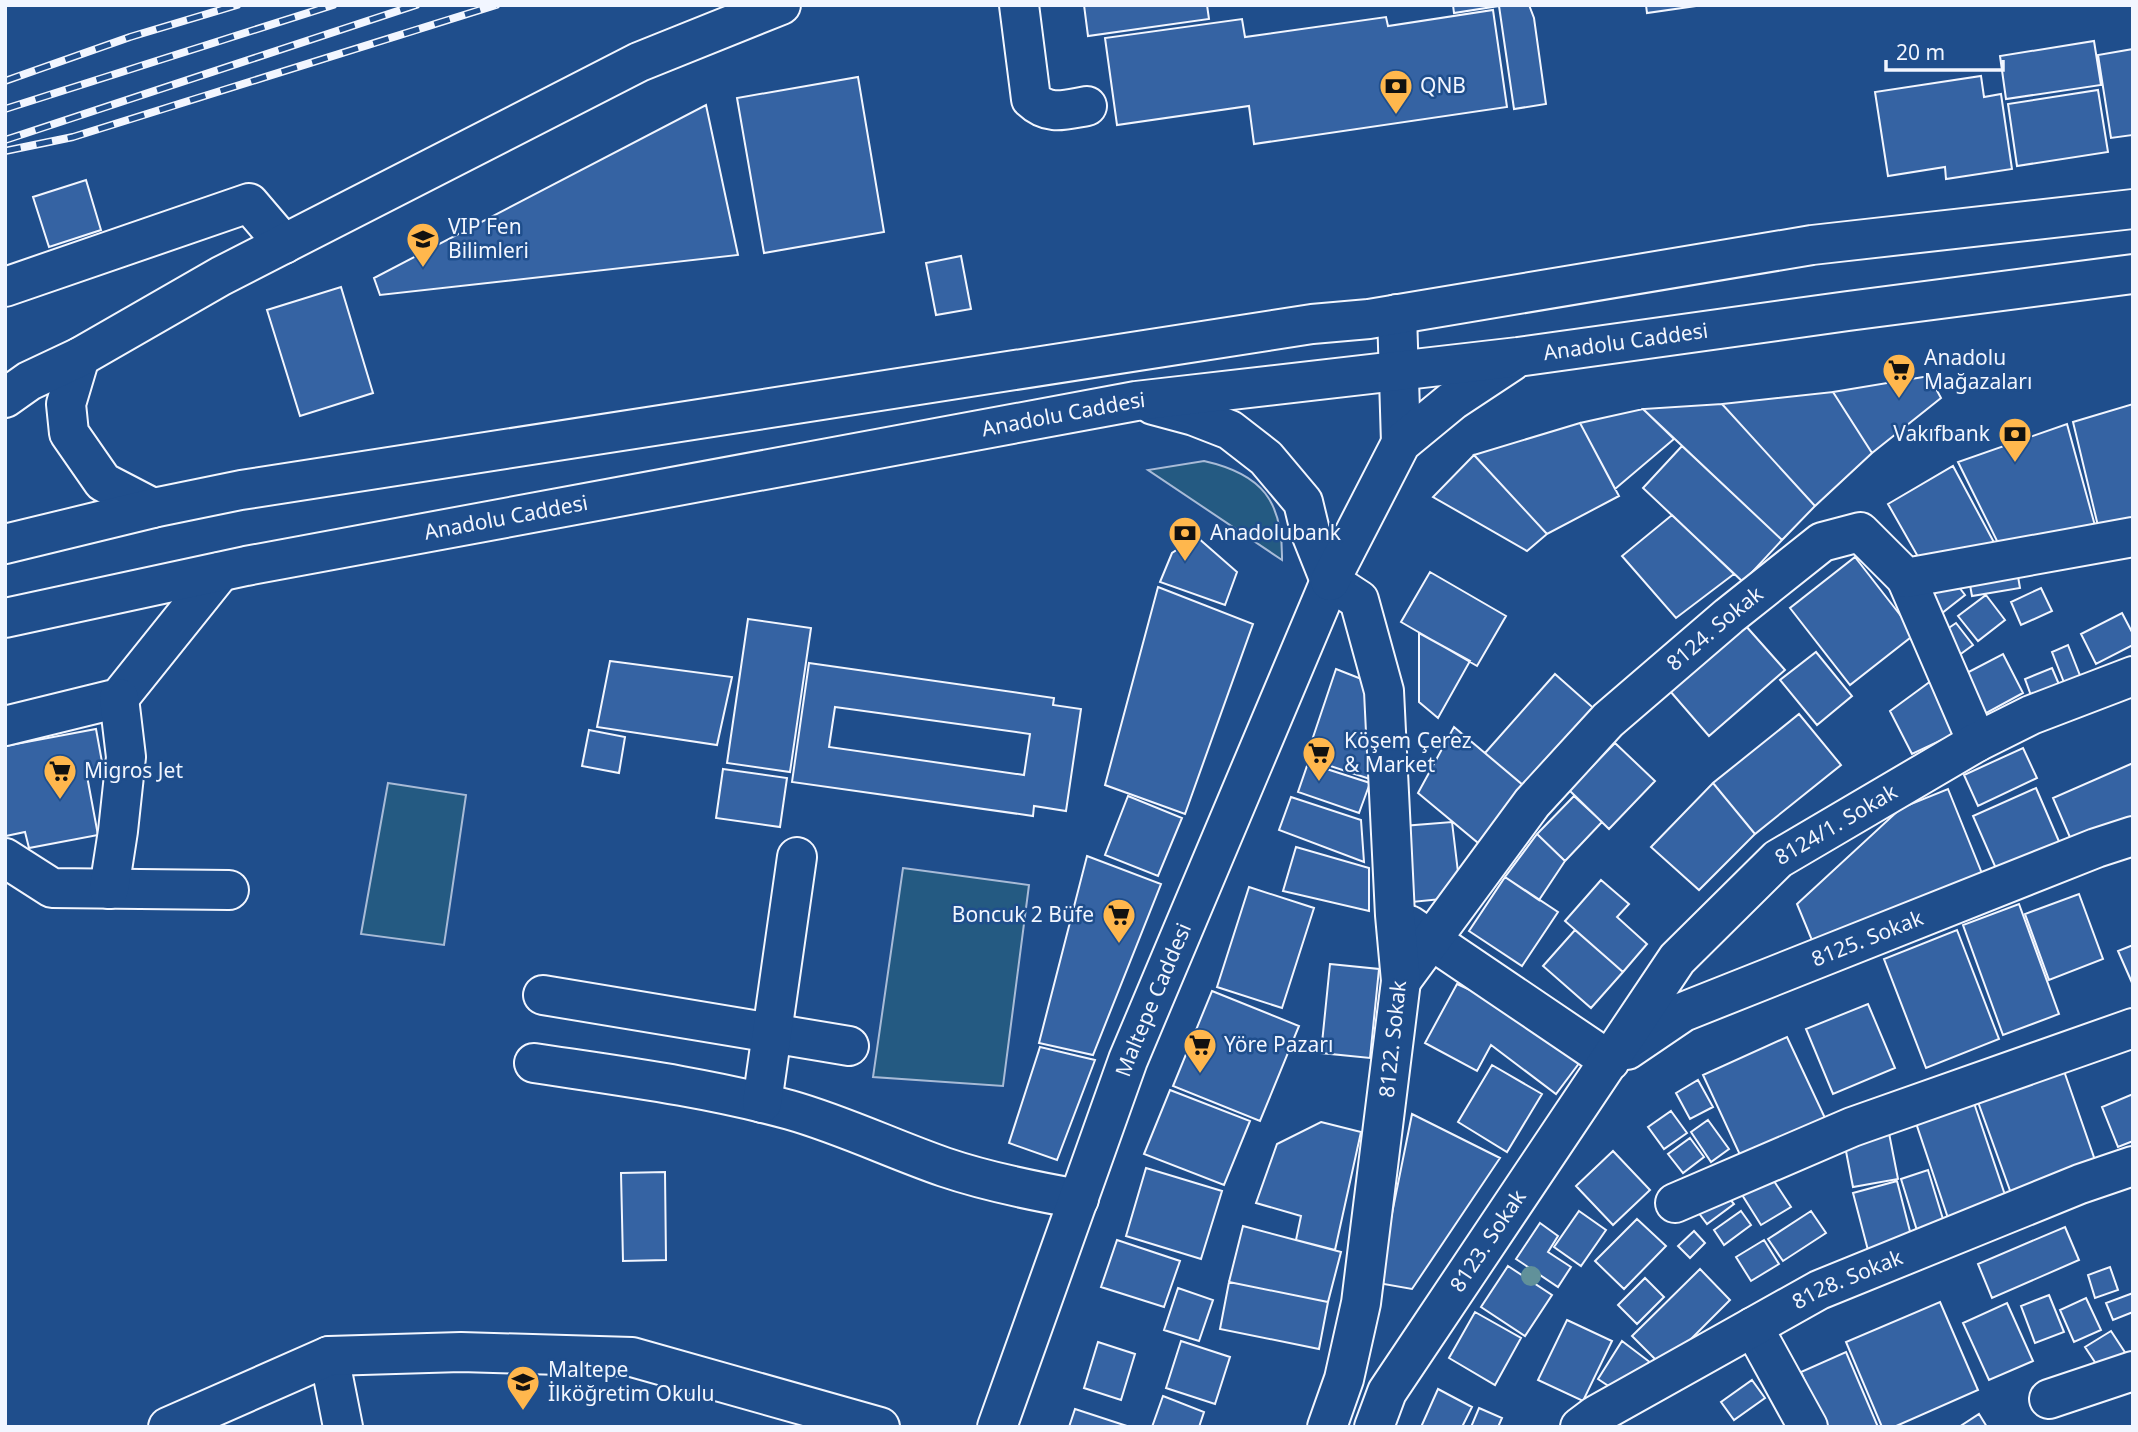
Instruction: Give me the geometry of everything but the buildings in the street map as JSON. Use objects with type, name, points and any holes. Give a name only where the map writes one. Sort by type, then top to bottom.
[{"type":"main road","points":[[5,398],[29,381],[80,357],[221,276],[639,62],[782,5]]},
{"type":"main road","points":[[1018,5],[1031,99],[1040,107],[1054,111],[1087,106]]},
{"type":"main road","points":[[5,287],[249,202],[284,244]]},
{"type":"main road","points":[[5,544],[153,508],[268,486],[1397,314],[1812,245],[2133,209]]},
{"type":"main road","name":"Anadolu Caddesi","points":[[5,618],[220,572],[1136,401],[1518,357],[2133,274]]},
{"type":"main road","points":[[1397,314],[1401,443]]},
{"type":"main road","points":[[80,357],[65,404],[69,433],[103,482],[153,508]]},
{"type":"main road","points":[[1401,443],[1452,401],[1518,357]]},
{"type":"main road","points":[[1136,401],[1194,416],[1230,430],[1266,458],[1303,502],[1310,531],[1330,581]]},
{"type":"main road","name":"Maltepe Caddesi","points":[[997,1427],[1128,1060],[1330,581],[1401,443]]},
{"type":"main road","name":"8124. Sokak","points":[[1401,981],[1532,803],[1608,720],[1822,542],[1860,531],[1906,578]]},
{"type":"main road","points":[[1977,742],[1906,578],[2133,537]]},
{"type":"main road","points":[[5,726],[119,698],[220,572]]},
{"type":"main road","name":"8122. Sokak","points":[[1327,1427],[1344,1379],[1361,1303],[1401,981],[1395,915],[1384,691],[1359,600],[1330,581]]},
{"type":"main road","name":"8124/1. Sokak","points":[[1610,1061],[1677,959],[1778,859],[1977,742],[2031,715],[2133,676]]},
{"type":"main road","points":[[109,889],[126,757],[119,698]]},
{"type":"main road","name":"8125. Sokak","points":[[1610,1061],[1683,1012],[2096,848],[2133,836]]},
{"type":"main road","points":[[5,858],[52,888],[229,890]]},
{"type":"main road","points":[[762,1103],[797,858]]},
{"type":"main road","points":[[1395,915],[1610,1061]]},
{"type":"main road","points":[[543,995],[849,1046]]},
{"type":"main road","points":[[1675,1203],[1852,1127],[2133,1028]]},
{"type":"main road","name":"8123. Sokak","points":[[1380,1409],[1610,1061]]},
{"type":"main road","points":[[534,1063],[686,1086],[762,1103],[850,1130],[986,1180],[1079,1199]]},
{"type":"main road","name":"8128. Sokak","points":[[1580,1427],[1596,1415],[1819,1290],[2080,1184],[2133,1166]]},
{"type":"main road","points":[[1361,1303],[1380,1409]]},
{"type":"main road","points":[[1753,1327],[1808,1427]]},
{"type":"main road","points":[[168,1427],[330,1356],[461,1352],[632,1357],[880,1427]]},
{"type":"main road","points":[[330,1356],[343,1427]]},
{"type":"main road","points":[[2049,1399],[2133,1371]]},
{"type":"shaded area","points":[[1204,461],[1241,474],[1265,493],[1278,521],[1282,560],[1148,470]]},
{"type":"shaded area","points":[[388,783],[466,795],[444,945],[361,934]]},
{"type":"shaded area","points":[[903,868],[1029,885],[1003,1086],[873,1077]]},
{"type":"railway","points":[[5,81],[130,37],[237,5]]},
{"type":"railway","points":[[5,109],[333,5]]},
{"type":"railway","points":[[5,140],[416,5]]},
{"type":"railway","points":[[5,151],[73,137],[496,5]]},
{"type":"place","name":"QNB","points":[[1396,116]]},
{"type":"place","name":"VIP Fen Bilimleri","points":[[423,269]]},
{"type":"place","name":"Anadolu Mağazaları","points":[[1899,400]]},
{"type":"place","name":"Vakıfbank","points":[[2015,464]]},
{"type":"place","name":"Anadolubank","points":[[1185,563]]},
{"type":"place","name":"Köşem Çerez & Market","points":[[1319,783]]},
{"type":"place","name":"Migros Jet","points":[[60,801]]},
{"type":"place","name":"Boncuk 2 Büfe","points":[[1119,945]]},
{"type":"place","name":"Yöre Pazarı","points":[[1200,1075]]},
{"type":"place","name":"Maltepe İlköğretim Okulu","points":[[523,1412]]}]
